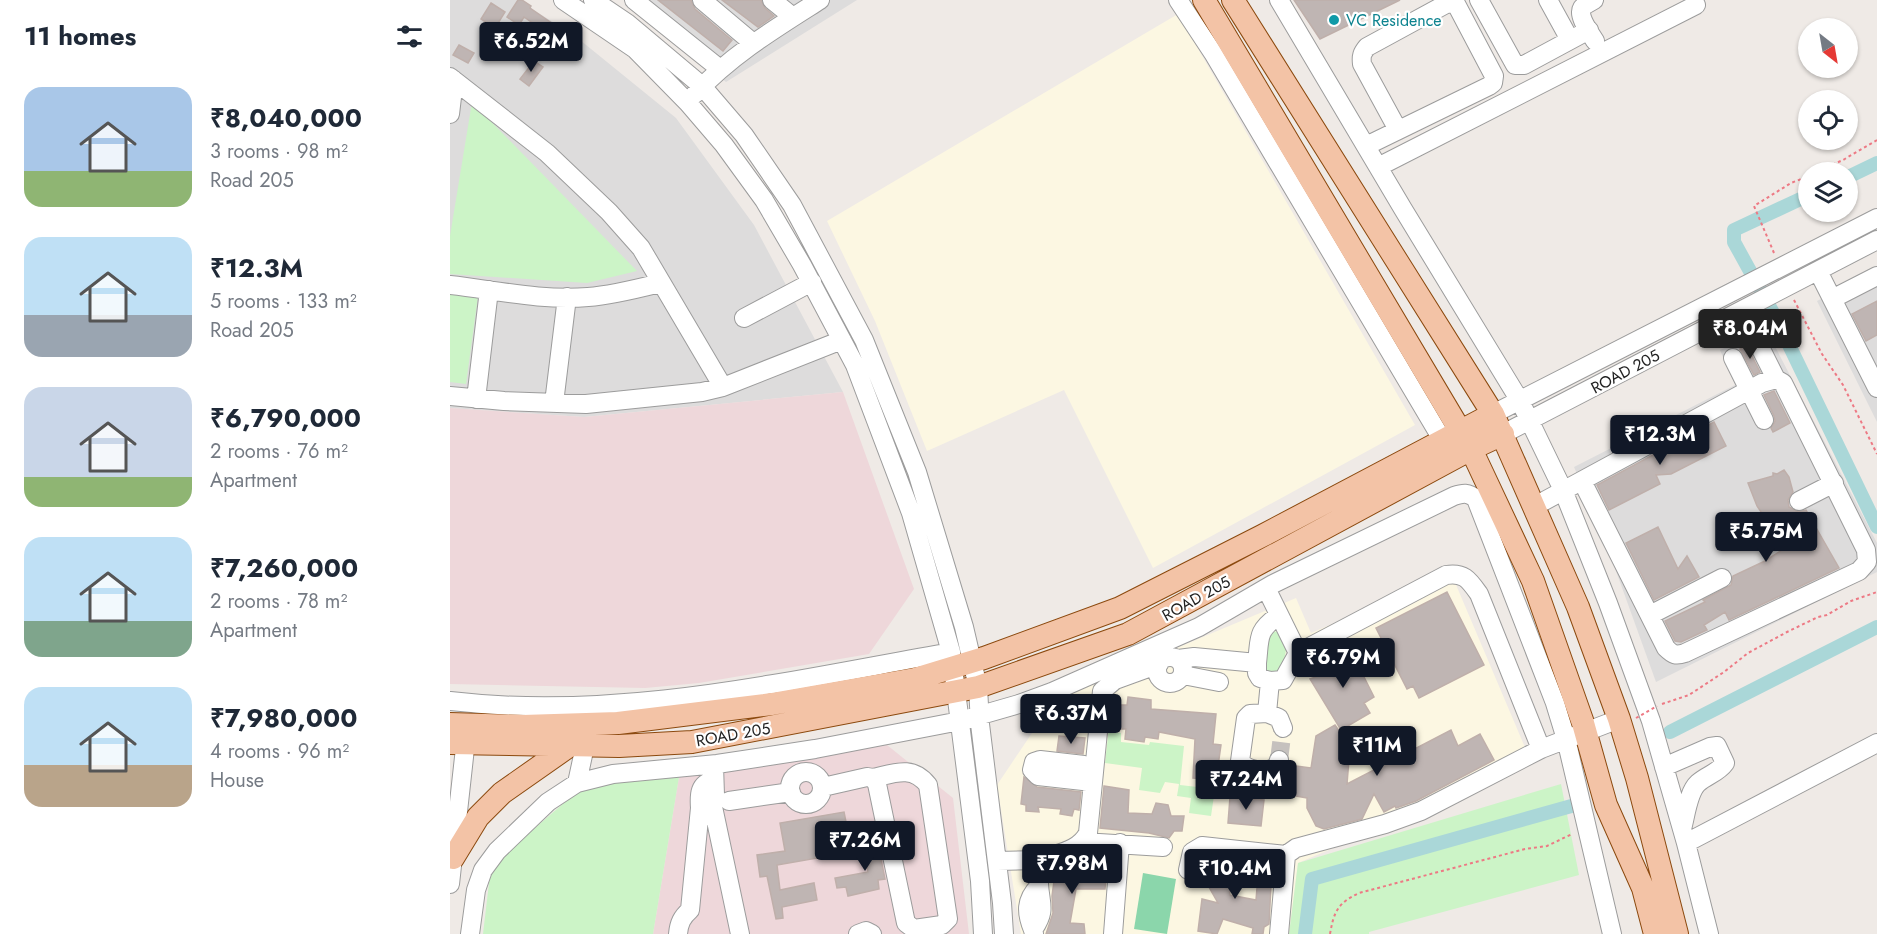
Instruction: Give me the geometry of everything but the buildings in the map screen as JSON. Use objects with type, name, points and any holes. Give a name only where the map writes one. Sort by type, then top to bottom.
[{"type":"main road","points":[[1204,0],[1458,440],[1533,581],[1576,736],[1643,888],[1654,934]]},
{"type":"main road","points":[[1233,0],[1498,424],[1625,721],[1677,934]]},
{"type":"main road","name":"ROAD 205","points":[[458,734],[618,723],[772,705],[915,679],[959,660],[1120,608],[1458,440],[1498,424]]},
{"type":"main road","name":"ROAD 205","points":[[458,734],[577,746],[692,742],[968,690],[1128,634],[1458,440]]},
{"type":"main road","points":[[453,858],[478,817],[502,793],[577,746]]},
{"type":"street","points":[[563,0],[635,49],[688,103],[724,145],[764,200],[812,282],[855,365],[910,513],[968,690],[979,716],[1004,934]]},
{"type":"street","points":[[593,0],[627,24],[702,86],[744,135],[792,206],[864,340],[916,472],[964,627],[959,660]]},
{"type":"street","points":[[634,0],[720,69]]},
{"type":"street","points":[[702,0],[753,43]]},
{"type":"street","points":[[772,0],[794,17]]},
{"type":"street","points":[[688,103],[720,69],[753,43],[820,0]]},
{"type":"street","points":[[1178,0],[1458,440]]},
{"type":"street","points":[[1280,0],[1520,401],[1563,490],[1651,721],[1709,934]]},
{"type":"street","points":[[1479,0],[1515,65],[1524,65],[1589,30]]},
{"type":"street","points":[[1548,0],[1570,40]]},
{"type":"street","points":[[1366,146],[1489,86],[1495,80],[1455,2],[1446,4],[1367,47],[1362,52],[1362,63],[1398,130]]},
{"type":"street","points":[[1585,2],[1580,11],[1581,16],[1601,53]]},
{"type":"street","points":[[1378,167],[1696,5]]},
{"type":"street","points":[[450,114],[452,78]]},
{"type":"street","points":[[452,78],[547,153],[609,212],[641,248],[723,387]]},
{"type":"street","name":"ROAD 205","points":[[1498,424],[1520,401],[1877,218]]},
{"type":"street","name":"ROAD 205","points":[[1498,424],[1530,420],[1877,240]]},
{"type":"street","points":[[1818,271],[1877,387]]},
{"type":"street","points":[[1832,299],[1877,276]]},
{"type":"street","points":[[744,318],[812,282]]},
{"type":"street","points":[[450,285],[549,297],[587,297],[623,292],[660,283]]},
{"type":"street","points":[[476,399],[489,290]]},
{"type":"street","points":[[554,403],[567,297]]},
{"type":"street","points":[[450,396],[585,404],[702,392],[723,387],[842,340]]},
{"type":"street","points":[[1582,481],[1666,648],[1678,656],[1859,571],[1868,562],[1866,550],[1783,383],[1776,378],[1757,341]]},
{"type":"street","points":[[1732,358],[1764,420]]},
{"type":"street","points":[[1535,506],[1749,390],[1776,378]]},
{"type":"street","points":[[1800,501],[1834,483]]},
{"type":"street","points":[[470,934],[476,890],[483,870],[498,851],[548,802],[576,783],[613,774],[714,773],[797,752],[979,716],[1052,692],[1199,627],[1266,588],[1464,493],[1476,499],[1555,703],[1576,736],[1612,934]]},
{"type":"street","points":[[1278,616],[1261,632],[1257,663],[1257,673],[1260,678],[1270,681],[1283,680],[1298,653],[1446,575],[1456,573],[1465,578],[1479,594],[1541,749]]},
{"type":"street","points":[[1650,615],[1722,578]]},
{"type":"street","points":[[1266,588],[1298,653]]},
{"type":"street","points":[[997,861],[1040,860],[1083,842],[1088,833],[1102,691],[1115,680],[1159,664],[1159,677],[1165,682],[1173,683],[1180,667],[1194,657],[1257,663]]},
{"type":"street","points":[[450,700],[520,705],[607,705],[684,698],[959,660]]},
{"type":"street","points":[[1180,667],[1219,682]]},
{"type":"street","points":[[1267,713],[1270,681]]},
{"type":"street","points":[[968,690],[960,721],[980,881],[983,934]]},
{"type":"street","points":[[1279,760],[1277,766],[1266,770],[1247,768],[1239,761],[1246,718],[1250,714],[1267,713],[1279,718],[1283,728]]},
{"type":"street","points":[[1188,870],[1192,852],[1202,846],[1286,855],[1296,848],[1385,824],[1421,811],[1541,749],[1625,721]]},
{"type":"street","points":[[450,884],[458,734]]},
{"type":"street","points":[[1684,836],[1877,743]]},
{"type":"street","points":[[576,783],[577,746]]},
{"type":"street","points":[[1664,766],[1717,746],[1725,758],[1721,769],[1698,783],[1692,790],[1684,836]]},
{"type":"street","points":[[797,752],[801,772]]},
{"type":"street","points":[[1084,765],[1040,760],[1034,762],[1032,770],[1038,776],[1092,782]]},
{"type":"street","points":[[801,772],[814,773],[822,781],[820,797],[812,803],[801,803],[790,792],[791,781],[801,772]]},
{"type":"street","points":[[823,787],[902,772],[915,772],[922,778],[928,785],[948,919],[942,925],[914,929],[906,923],[877,784],[873,778]]},
{"type":"street","points":[[678,934],[683,916],[690,910],[714,803],[714,773]]},
{"type":"street","points":[[714,803],[790,792]]},
{"type":"street","points":[[714,803],[740,934]]},
{"type":"street","points":[[1083,842],[1163,847]]},
{"type":"street","points":[[1113,934],[1120,843]]},
{"type":"street","points":[[1279,934],[1286,855]]},
{"type":"street","points":[[1034,932],[1043,907],[1039,886],[1040,860]]},
{"type":"street","points":[[908,934],[945,927],[947,934]]},
{"type":"street","points":[[858,934],[866,931],[872,934]]},
{"type":"path","points":[[1838,162],[1877,140]]},
{"type":"path","points":[[1775,271],[1754,206],[1798,180]]},
{"type":"path","points":[[1783,288],[1843,385],[1877,454]]},
{"type":"path","points":[[1625,721],[1657,706],[1689,695],[1748,653],[1787,632],[1827,615],[1851,600],[1877,592]]},
{"type":"path","points":[[1330,934],[1332,922],[1342,902],[1359,893],[1525,849],[1547,846],[1575,832]]},
{"type":"shaded area","points":[[450,0],[518,0],[575,36],[676,118],[754,225],[843,392],[584,417],[450,408]]},
{"type":"shaded area","points":[[624,0],[857,0],[726,82]]},
{"type":"shaded area","points":[[1178,14],[1415,425],[1153,568],[1064,390],[927,451],[875,321],[827,221]]},
{"type":"shaded area","points":[[1877,270],[1877,422],[1817,301]]},
{"type":"shaded area","points":[[1766,329],[1877,543],[1877,572],[1656,682],[1598,521],[1574,467],[1735,385],[1720,350]]},
{"type":"shaded area","points":[[843,392],[914,589],[869,654],[699,683],[645,688],[450,684],[450,408],[584,417]]},
{"type":"shaded area","points":[[1451,573],[1532,764],[1298,863],[1289,934],[1021,934],[997,785],[1055,699],[1296,598],[1311,633]]},
{"type":"shaded area","points":[[887,745],[953,798],[969,934],[653,934],[679,777]]},
{"type":"green space","points":[[472,102],[637,271],[587,283],[450,274],[450,236]]},
{"type":"green space","points":[[450,292],[478,296],[466,384],[450,382]]},
{"type":"green space","points":[[1280,631],[1287,645],[1282,671],[1276,678],[1261,668],[1261,655],[1272,632]]},
{"type":"green space","points":[[1117,716],[1115,732],[1121,733],[1121,742],[1149,745],[1150,742],[1184,746],[1180,785],[1215,789],[1211,816],[1189,813],[1191,798],[1177,796],[1179,784],[1165,782],[1160,793],[1139,790],[1142,768],[1105,763],[1110,718]]},
{"type":"green space","points":[[679,777],[653,934],[483,934],[491,866],[587,783]]},
{"type":"green space","points":[[1561,784],[1579,875],[1369,932],[1369,934],[1289,934],[1298,863]]},
{"type":"green space","points":[[1143,873],[1176,879],[1167,934],[1134,929]]},
{"type":"waterway","points":[[1858,172],[1877,163]]},
{"type":"waterway","points":[[1798,200],[1734,230],[1734,242],[1777,320],[1877,527]]},
{"type":"waterway","points":[[1670,732],[1877,627]]},
{"type":"waterway","points":[[1305,934],[1312,879],[1575,805]]},
{"type":"tunnel","points":[[1279,760],[1283,728]]},
{"type":"place","name":"VC Residence","points":[[1334,20]]}]
